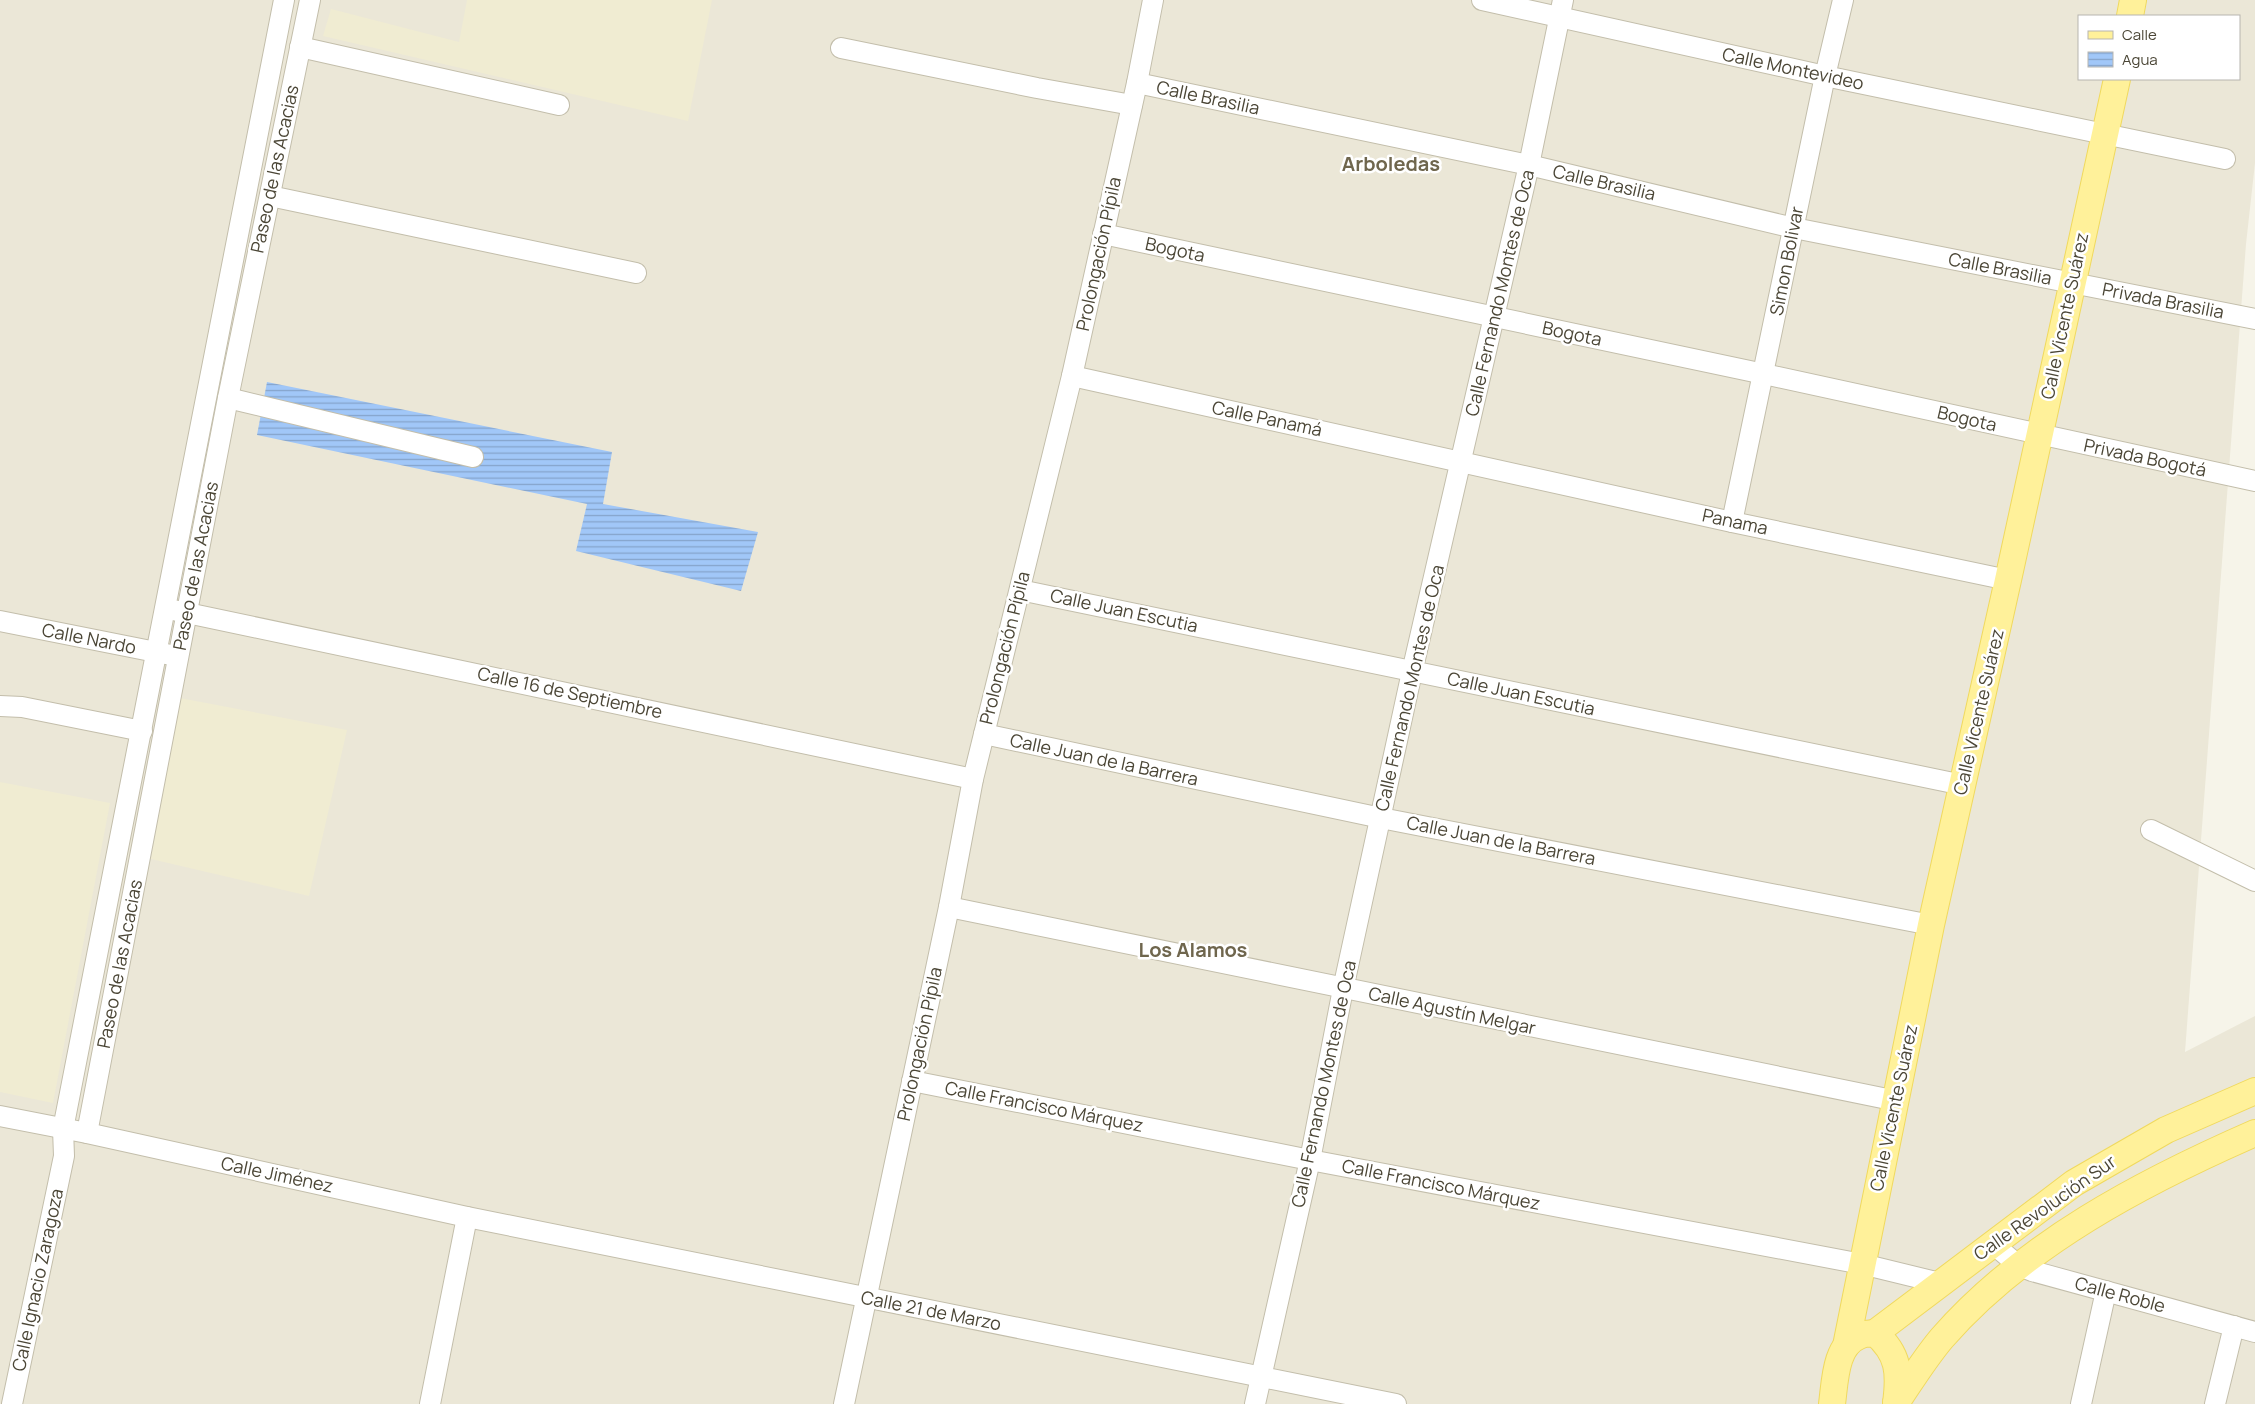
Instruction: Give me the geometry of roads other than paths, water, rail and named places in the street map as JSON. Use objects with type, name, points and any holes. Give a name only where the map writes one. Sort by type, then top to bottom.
[{"type":"main road","points":[[2130,15],[2133,0]]},
{"type":"main road","name":"Calle Vicente Suárez","points":[[1832,1404],[1838,1368],[1846,1346],[1897,1102],[1931,925],[2040,436],[2116,80]]},
{"type":"main road","name":"Calle Revolución Sur","points":[[1846,1346],[1858,1336],[1875,1333],[2074,1183],[2166,1130],[2255,1091]]},
{"type":"main road","name":"Calle Revolución Sur","points":[[1896,1404],[1942,1338],[2019,1266],[2122,1198],[2201,1157],[2255,1133]]},
{"type":"main road","points":[[1875,1333],[1887,1343],[1897,1363],[1896,1404]]},
{"type":"street","name":"Paseo de las Acacias","points":[[63,1129],[158,652],[284,0]]},
{"type":"street","name":"Paseo de las Acacias","points":[[86,1133],[228,398],[310,0]]},
{"type":"street","name":"Prolongación Pípila","points":[[844,1404],[949,907],[973,779],[1072,376],[1137,83],[1152,0]]},
{"type":"street","name":"Calle Montevideo","points":[[1482,0],[1561,9],[1825,76],[2226,159]]},
{"type":"street","name":"Simon Bolivar","points":[[1732,522],[1825,76],[1843,0]]},
{"type":"street","name":"Calle Fernando Montes de Oca","points":[[1255,1404],[1310,1160],[1343,989],[1412,672],[1529,165],[1561,9]]},
{"type":"street","points":[[300,47],[559,105]]},
{"type":"street","points":[[841,48],[1037,88],[1132,105]]},
{"type":"street","name":"Calle Brasilia","points":[[1137,83],[1529,165],[1794,228],[2072,283]]},
{"type":"street","points":[[270,196],[636,273]]},
{"type":"street","name":"Bogota","points":[[1103,234],[1764,374],[2040,436]]},
{"type":"street","name":"Privada Brasilia","points":[[2072,283],[2255,319]]},
{"type":"street","name":"Calle Panamá","points":[[1072,376],[1462,461]]},
{"type":"street","points":[[228,398],[473,456]]},
{"type":"street","name":"Privada Bogotá","points":[[2040,436],[2252,481]]},
{"type":"street","name":"Panama","points":[[1462,461],[1732,522],[2008,580]]},
{"type":"street","name":"Calle Juan Escutia","points":[[1020,590],[1963,785]]},
{"type":"street","name":"Calle 16 de Septiembre","points":[[166,609],[187,611],[973,779]]},
{"type":"street","name":"Calle Nardo","points":[[0,621],[178,656]]},
{"type":"street","points":[[0,706],[22,707],[142,731]]},
{"type":"street","name":"Calle Juan de la Barrera","points":[[984,734],[1381,818],[1931,925]]},
{"type":"street","points":[[2151,830],[2255,881]]},
{"type":"street","name":"Calle Agustín Melgar","points":[[949,907],[1897,1102]]},
{"type":"street","name":"Calle Francisco Márquez","points":[[912,1081],[1310,1160],[1862,1264],[1940,1283]]},
{"type":"street","name":"Calle Jiménez","points":[[0,1116],[86,1133],[467,1217]]},
{"type":"street","name":"Calle Ignacio Zaragoza","points":[[12,1404],[64,1156],[63,1129]]},
{"type":"street","points":[[64,1156],[86,1133]]},
{"type":"street","points":[[430,1404],[467,1217]]},
{"type":"street","name":"Calle 21 de Marzo","points":[[467,1217],[1396,1404]]},
{"type":"street","name":"Calle Roble","points":[[1992,1243],[2019,1266],[2255,1332]]},
{"type":"street","points":[[2081,1404],[2106,1291]]},
{"type":"street","points":[[2215,1404],[2234,1326]]},
{"type":"water","points":[[267,382],[612,452],[603,504],[758,532],[741,591],[576,551],[587,504],[257,435]]},
{"type":"district","name":"Arboledas","points":[[1391,164]]},
{"type":"district","name":"Los Alamos","points":[[1193,950]]}]
